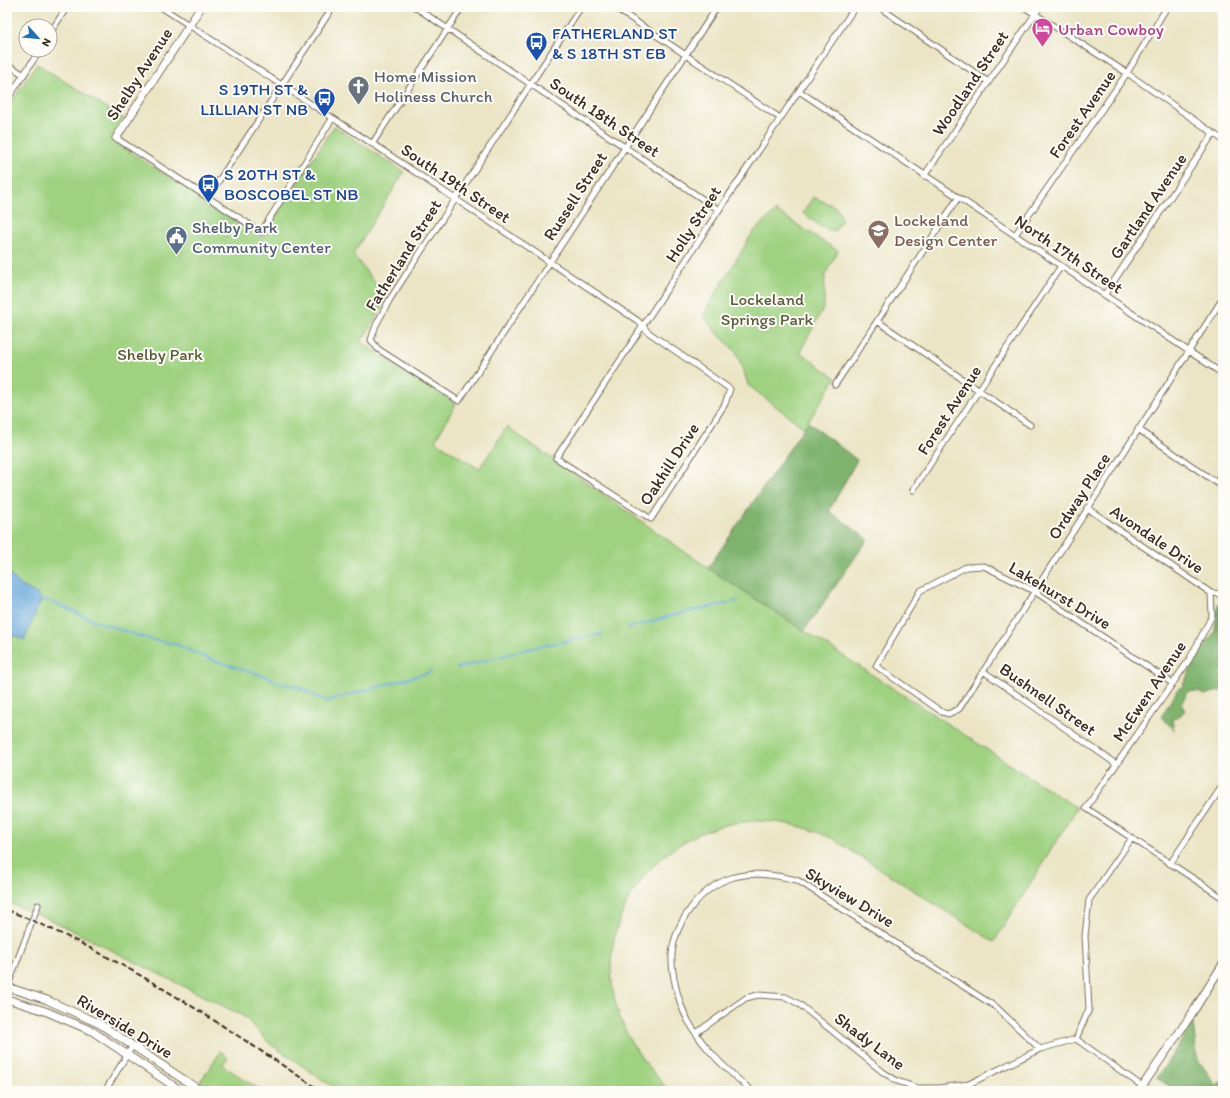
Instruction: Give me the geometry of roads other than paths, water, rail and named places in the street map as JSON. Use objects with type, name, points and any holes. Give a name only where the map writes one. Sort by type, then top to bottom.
[{"type":"street","points":[[58,21],[67,7]]},
{"type":"street","name":"South 19th Street","points":[[161,7],[372,144],[638,321],[643,327],[730,389]]},
{"type":"street","name":"Shelby Avenue","points":[[116,138],[201,7]]},
{"type":"street","points":[[208,197],[333,7]]},
{"type":"street","name":"South 18th Street","points":[[415,7],[719,210]]},
{"type":"street","points":[[372,144],[462,7]]},
{"type":"street","name":"Fatherland Street","points":[[459,402],[378,349],[371,340],[376,325],[390,299],[581,7]]},
{"type":"street","points":[[614,7],[780,118]]},
{"type":"street","name":"Russell Street","points":[[459,402],[624,146],[717,7]]},
{"type":"street","name":"Holly Street","points":[[556,458],[855,7]]},
{"type":"street","points":[[878,7],[987,82]]},
{"type":"street","points":[[1024,7],[1127,73],[1214,134],[1222,137]]},
{"type":"street","name":"Woodland Street","points":[[924,176],[987,82],[1040,7]]},
{"type":"street","name":"Forest Avenue","points":[[1015,235],[1127,73],[1167,7]]},
{"type":"street","points":[[7,100],[35,58]]},
{"type":"street","points":[[7,64],[24,75]]},
{"type":"street","name":"North 17th Street","points":[[799,91],[924,176],[1105,294],[1223,374]]},
{"type":"street","points":[[116,138],[261,232],[332,119]]},
{"type":"street","name":"Gartland Avenue","points":[[1105,294],[1214,134]]},
{"type":"street","points":[[835,385],[958,198]]},
{"type":"street","name":"Forest Avenue","points":[[913,490],[1061,266]]},
{"type":"street","name":"Ordway Place","points":[[959,709],[1223,298]]},
{"type":"street","points":[[877,321],[1030,425]]},
{"type":"street","name":"Oakhill Drive","points":[[556,458],[651,519],[725,404],[730,389]]},
{"type":"street","points":[[1138,430],[1223,487]]},
{"type":"street","name":"Avondale Drive","points":[[1087,508],[1211,593]]},
{"type":"street","name":"Lakehurst Drive","points":[[959,709],[948,714],[942,712],[876,666],[920,591],[966,567],[984,566],[1034,591],[1172,683]]},
{"type":"street","points":[[1211,593],[1223,594]]},
{"type":"street","name":"McEwen Avenue","points":[[1132,838],[1086,808],[1189,660],[1212,616],[1211,593]]},
{"type":"street","name":"Bushnell Street","points":[[983,671],[1116,764]]},
{"type":"street","points":[[1170,864],[1223,785]]},
{"type":"street","points":[[1223,898],[1132,838],[1089,900],[1086,936],[1089,1009],[1076,1039],[1141,1089],[1191,1015],[1223,964]]},
{"type":"street","name":"Skyview Drive","points":[[752,1091],[726,1069],[696,1033],[681,1005],[673,974],[672,954],[676,937],[684,919],[695,903],[709,889],[730,878],[753,874],[775,875],[797,880],[996,1007],[1040,1049]]},
{"type":"street","points":[[7,988],[38,905]]},
{"type":"street","name":"Riverside Drive","points":[[7,988],[66,1008],[100,1024],[201,1091]]},
{"type":"street","name":"Shady Lane","points":[[696,1033],[746,998],[758,995],[786,997],[799,1004],[883,1072],[897,1081],[918,1088],[939,1088],[969,1084],[1040,1049],[1076,1039]]},
{"type":"street","name":"Riverside Drive","points":[[7,999],[71,1021],[92,1031],[181,1091]]},
{"type":"street","points":[[106,1091],[133,1045]]},
{"type":"water","points":[[7,572],[22,586],[37,594],[41,600],[24,640],[7,633]]},
{"type":"waterway","points":[[41,600],[52,602],[95,621],[148,639],[175,644],[207,658],[270,678],[280,684],[296,686],[326,701],[431,672]]},
{"type":"waterway","points":[[628,628],[677,614],[738,601]]},
{"type":"waterway","points":[[457,668],[535,647],[602,634]]},
{"type":"railway","points":[[7,910],[90,948],[169,992],[245,1040],[321,1091]]},
{"type":"place","name":"Urban Cowboy","points":[[1042,48]]},
{"type":"place","name":"FATHERLAND ST & S 18TH ST EB","points":[[537,62]]},
{"type":"place","name":"Home Mission Holiness Church","points":[[359,106]]},
{"type":"place","name":"S 19TH ST & LILLIAN ST NB","points":[[324,118]]},
{"type":"place","name":"S 20TH ST & BOSCOBEL ST NB","points":[[208,204]]},
{"type":"place","name":"Lockeland Design Center","points":[[879,250]]},
{"type":"place","name":"Shelby Park Community Center","points":[[177,256]]},
{"type":"park label","name":"Lockeland Springs Park","points":[[767,309]]},
{"type":"park label","name":"Shelby Park","points":[[160,354]]}]
